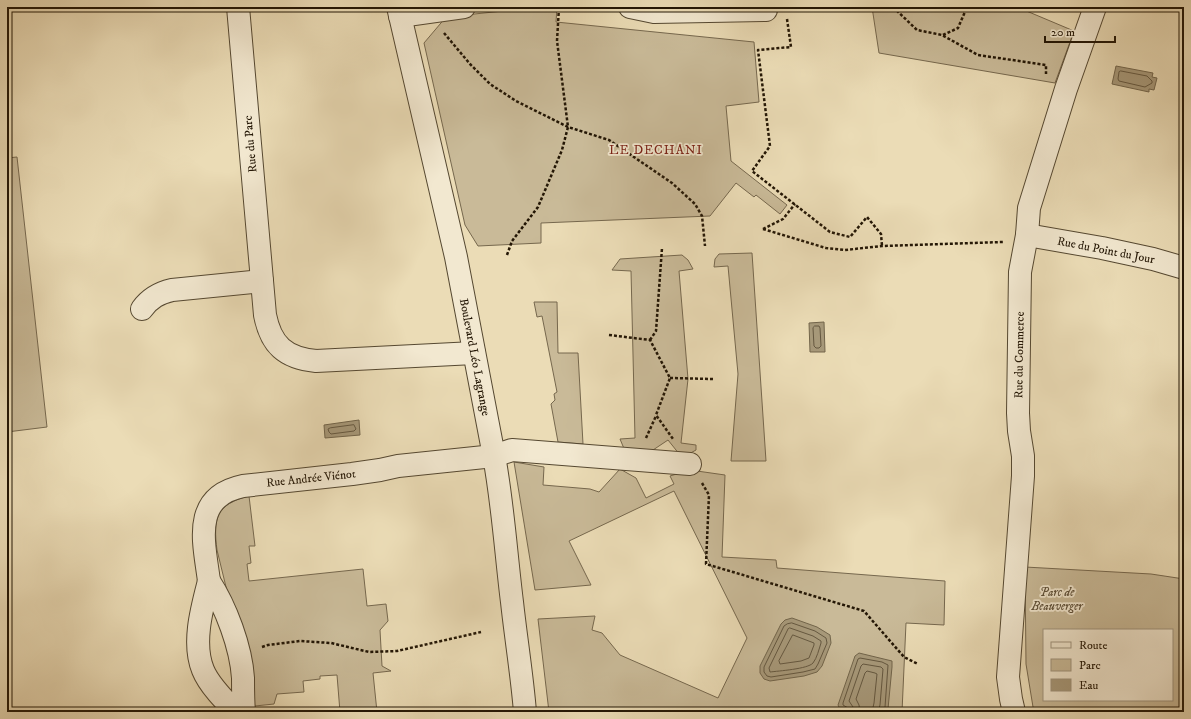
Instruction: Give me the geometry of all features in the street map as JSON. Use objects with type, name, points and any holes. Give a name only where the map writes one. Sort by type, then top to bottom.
[{"type":"street","name":"Rue du Parc","points":[[238,7],[265,315],[267,326],[277,345],[293,356],[307,360],[320,361],[474,353]]},
{"type":"street","points":[[399,11],[432,11],[464,7]]},
{"type":"street","points":[[630,7],[654,12],[776,12]]},
{"type":"street","name":"Rue du Commerce","points":[[1014,712],[1008,677],[1023,476],[1023,456],[1018,413],[1020,272],[1026,243],[1029,208],[1066,89],[1095,7]]},
{"type":"street","name":"Boulevard Léo Lagrange","points":[[399,11],[456,257],[500,487],[525,712]]},
{"type":"street","name":"Rue du Point du Jour","points":[[1026,243],[1102,248],[1153,259],[1184,268]]},
{"type":"street","points":[[142,310],[147,302],[163,292],[262,281]]},
{"type":"street","name":"Rue Andrée Viénot","points":[[244,712],[243,676],[235,640],[224,609],[210,581],[205,546],[204,525],[209,507],[225,491],[243,486],[352,474],[398,466],[494,456],[512,450],[690,464]]},
{"type":"street","name":"Rue Andrée Viénot","points":[[210,581],[202,606],[198,634],[199,654],[203,670],[210,682],[236,712]]},
{"type":"path","points":[[507,255],[512,241],[538,207],[562,150],[568,127],[557,41],[559,7]]},
{"type":"path","points":[[893,7],[917,30],[942,35],[978,56],[1046,65],[1046,82],[1066,89]]},
{"type":"path","points":[[942,35],[958,28],[967,7]]},
{"type":"path","points":[[432,11],[440,29],[470,64],[490,84],[516,101],[568,127],[609,140],[677,188],[695,204],[702,216],[705,246]]},
{"type":"path","points":[[776,12],[791,47],[758,50],[770,146],[752,171],[830,232],[850,237],[867,217],[881,234],[882,246]]},
{"type":"path","points":[[795,204],[783,218],[763,229],[826,248],[845,250],[882,246],[1012,242],[1026,243]]},
{"type":"path","points":[[650,340],[656,331],[662,248]]},
{"type":"path","points":[[608,335],[650,340]]},
{"type":"path","points":[[650,340],[670,378],[656,415],[690,464],[709,495],[706,564],[864,610],[904,657],[918,664]]},
{"type":"path","points":[[670,378],[713,379]]},
{"type":"path","points":[[238,654],[268,645],[300,641],[331,643],[369,652],[397,651],[481,632]]},
{"type":"green space","points":[[541,7],[557,7],[556,22],[754,42],[759,102],[726,106],[731,161],[787,205],[780,214],[756,195],[754,197],[736,183],[710,216],[541,223],[541,243],[478,246],[465,225],[424,43],[446,17]]},
{"type":"green space","points":[[872,7],[1017,7],[1074,31],[1055,83],[879,53]]},
{"type":"green space","points":[[17,157],[47,427],[7,432],[7,158]]},
{"type":"green space","points":[[752,253],[766,461],[731,461],[738,374],[728,266],[714,267],[715,259],[719,254]]},
{"type":"green space","points":[[682,255],[688,260],[693,269],[679,271],[688,379],[681,443],[696,445],[696,450],[687,455],[680,455],[668,440],[650,452],[625,451],[620,439],[635,438],[631,271],[612,270],[620,259]]},
{"type":"green space","points":[[534,302],[557,302],[558,353],[578,353],[583,444],[558,442],[551,404],[555,400],[554,394],[557,392],[542,316],[537,317]]},
{"type":"green space","points":[[514,462],[544,467],[543,485],[590,489],[599,492],[620,469],[636,478],[646,498],[674,484],[670,476],[690,470],[725,475],[722,557],[776,560],[777,568],[945,581],[944,625],[906,623],[902,712],[549,712],[538,619],[595,616],[592,630],[602,633],[620,655],[718,698],[747,638],[674,491],[569,541],[591,585],[535,590]]},
{"type":"green space","points":[[249,496],[255,546],[249,546],[251,563],[247,564],[249,581],[363,569],[367,606],[386,604],[388,621],[380,630],[382,666],[391,671],[373,673],[377,712],[340,712],[337,675],[320,676],[320,679],[303,681],[304,692],[277,694],[274,704],[255,706],[217,550],[216,539],[217,521],[223,508],[238,499]]},
{"type":"green space","name":"Parc de Beauverger","points":[[1025,567],[1151,574],[1184,579],[1184,712],[1039,712],[1033,707],[1026,664]]},
{"type":"water","points":[[1116,66],[1153,73],[1152,77],[1157,78],[1154,90],[1149,89],[1149,92],[1112,84]]},
{"type":"water","points":[[824,322],[825,352],[810,352],[809,323]]},
{"type":"water","points":[[359,420],[360,435],[325,438],[324,425]]},
{"type":"water","points":[[792,618],[817,627],[830,635],[831,643],[822,666],[817,672],[804,676],[770,681],[764,679],[760,673],[760,666],[781,624],[785,620]]},
{"type":"water","points":[[859,653],[892,661],[888,709],[886,712],[847,711],[840,709],[838,705],[855,656]]},
{"type":"district","name":"LE DECHANI","points":[[656,149]]}]
